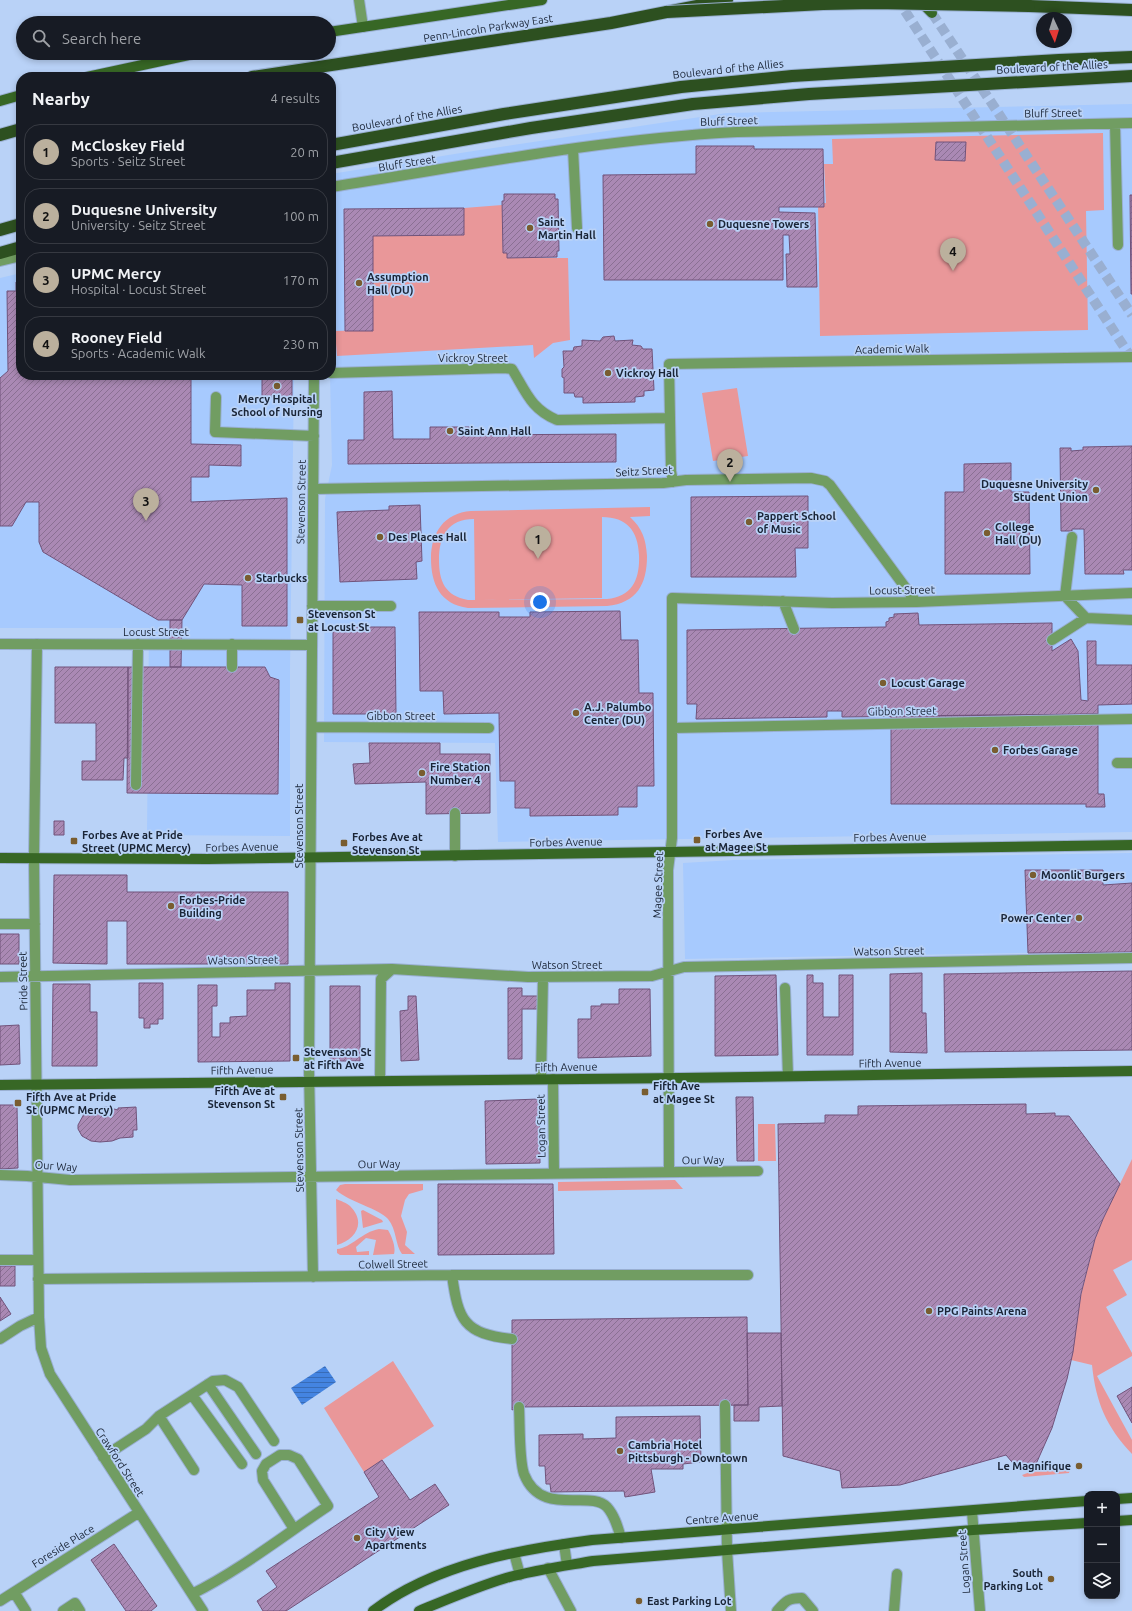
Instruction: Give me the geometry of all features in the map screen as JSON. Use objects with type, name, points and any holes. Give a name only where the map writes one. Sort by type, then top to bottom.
[{"type":"highway","name":"Penn-Lincoln Parkway East","points":[[285,72],[611,23],[727,0]]},
{"type":"highway","points":[[666,12],[867,3],[1029,6],[1132,10]]},
{"type":"highway","name":"Boulevard of the Allies","points":[[336,144],[504,114],[681,87],[792,76],[1132,57]]},
{"type":"highway","name":"Boulevard of the Allies","points":[[336,162],[531,128],[693,104],[808,94],[1132,76]]},
{"type":"highway","points":[[0,135],[16,130]]},
{"type":"highway","points":[[0,230],[16,225]]},
{"type":"highway","points":[[0,253],[16,248]]},
{"type":"main road","points":[[336,31],[542,0]]},
{"type":"main road","points":[[902,0],[905,11]]},
{"type":"main road","points":[[919,0],[932,13]]},
{"type":"main road","points":[[111,72],[166,60]]},
{"type":"main road","points":[[0,101],[16,96]]},
{"type":"main road","name":"Forbes Avenue","points":[[0,858],[311,858],[1132,844]]},
{"type":"main road","name":"Fifth Avenue","points":[[0,1085],[668,1078],[1132,1071]]},
{"type":"main road","points":[[1120,1499],[1132,1498]]},
{"type":"main road","name":"Centre Avenue","points":[[373,1611],[412,1586],[464,1566],[514,1553],[564,1544],[621,1538],[1084,1501]]},
{"type":"main road","points":[[1120,1521],[1132,1520]]},
{"type":"main road","points":[[419,1611],[463,1593],[520,1575],[548,1568],[607,1560],[974,1530],[1084,1523]]},
{"type":"street","points":[[359,0],[363,27]]},
{"type":"street","name":"Bluff Street","points":[[336,186],[573,149],[691,134],[1132,123]]},
{"type":"street","points":[[1116,124],[1118,245]]},
{"type":"street","points":[[573,149],[577,228]]},
{"type":"street","points":[[0,261],[16,257]]},
{"type":"street","name":"Academic Walk","points":[[670,418],[669,364],[1132,357]]},
{"type":"street","name":"Vickroy Street","points":[[336,373],[512,369],[536,408],[545,415],[557,420],[670,418]]},
{"type":"street","name":"Stevenson Street","points":[[313,1277],[309,1082],[314,380]]},
{"type":"street","points":[[216,397],[215,432],[314,436]]},
{"type":"street","points":[[670,418],[671,471],[673,482]]},
{"type":"street","name":"Seitz Street","points":[[313,490],[811,478],[825,481],[916,602]]},
{"type":"street","points":[[1072,537],[1065,596],[1086,618]]},
{"type":"street","name":"Locust Street","points":[[672,598],[832,603],[916,602],[1132,593]]},
{"type":"street","name":"Magee Street","points":[[668,1172],[668,870],[672,838],[672,598]]},
{"type":"street","points":[[783,602],[794,629]]},
{"type":"street","points":[[312,606],[391,606]]},
{"type":"street","points":[[1052,640],[1086,618],[1132,620]]},
{"type":"street","name":"Locust Street","points":[[0,644],[312,645]]},
{"type":"street","name":"Pride Street","points":[[37,644],[34,858],[39,1317]]},
{"type":"street","points":[[136,785],[138,644]]},
{"type":"street","points":[[232,644],[232,667]]},
{"type":"street","name":"Gibbon Street","points":[[672,728],[1132,719]]},
{"type":"street","name":"Gibbon Street","points":[[312,727],[489,728]]},
{"type":"street","points":[[1118,763],[1132,763]]},
{"type":"street","points":[[455,813],[455,856]]},
{"type":"street","points":[[0,924],[35,924]]},
{"type":"street","name":"Watson Street","points":[[0,977],[392,969],[543,977],[652,976],[684,966],[1132,958]]},
{"type":"street","points":[[380,1081],[381,979],[392,969]]},
{"type":"street","points":[[542,1079],[543,977]]},
{"type":"street","points":[[785,988],[788,1076]]},
{"type":"street","name":"Logan Street","points":[[553,1079],[554,1174]]},
{"type":"street","name":"Our Way","points":[[0,1175],[70,1180],[758,1171]]},
{"type":"street","points":[[0,1260],[38,1260]]},
{"type":"street","points":[[452,1275],[457,1308],[466,1322],[483,1334],[495,1338],[512,1339]]},
{"type":"street","name":"Colwell Street","points":[[38,1279],[452,1275],[748,1275]]},
{"type":"street","points":[[0,1339],[20,1326],[39,1317]]},
{"type":"street","name":"Crawford Street","points":[[39,1317],[41,1348],[50,1374],[203,1611]]},
{"type":"street","points":[[103,1457],[146,1429],[160,1416],[213,1381],[225,1380],[238,1387],[274,1441]]},
{"type":"street","points":[[208,1384],[256,1454]]},
{"type":"street","points":[[192,1395],[242,1464]]},
{"type":"street","points":[[725,1405],[727,1550],[731,1611]]},
{"type":"street","points":[[519,1407],[522,1469],[529,1483],[543,1496],[554,1499],[597,1502],[603,1504],[614,1517],[621,1538]]},
{"type":"street","points":[[160,1416],[194,1470]]},
{"type":"street","points":[[192,1594],[220,1579],[294,1529],[328,1506],[298,1459],[289,1455],[280,1455],[266,1464],[262,1472],[263,1480],[294,1529]]},
{"type":"street","name":"Logan Street","points":[[972,1511],[980,1611]]},
{"type":"street","name":"Foreside Place","points":[[0,1601],[138,1512]]},
{"type":"street","points":[[564,1544],[567,1566]]},
{"type":"street","points":[[514,1553],[520,1575]]},
{"type":"street","points":[[548,1568],[571,1611]]},
{"type":"street","points":[[894,1611],[898,1574]]},
{"type":"street","points":[[14,1592],[26,1611]]},
{"type":"street","points":[[777,1611],[791,1598],[802,1598],[813,1611]]},
{"type":"street","points":[[63,1611],[75,1604],[80,1611]]},
{"type":"shaded area","points":[[1132,104],[1132,832],[498,842],[495,743],[324,742],[325,499],[332,465],[330,380],[336,380],[336,173],[727,113]]},
{"type":"shaded area","points":[[1103,133],[1104,210],[1086,211],[1088,330],[820,336],[818,203],[826,203],[824,164],[833,164],[832,139]]},
{"type":"shaded area","points":[[502,205],[503,253],[507,253],[508,258],[568,258],[570,340],[553,343],[534,358],[533,345],[337,356],[336,331],[373,330],[373,236],[464,235],[464,208]]},
{"type":"shaded area","points":[[16,274],[16,380],[294,380],[290,669],[290,836],[147,835],[149,628],[0,628],[0,278]]},
{"type":"shaded area","points":[[737,388],[748,456],[713,461],[702,393]]},
{"type":"shaded area","points":[[650,507],[650,516],[630,517],[643,534],[646,544],[647,566],[642,583],[633,596],[626,601],[607,606],[468,608],[458,606],[444,597],[435,584],[431,567],[433,540],[446,520],[453,516],[471,511]],"holes":[[[602,517],[618,520],[630,527],[638,546],[639,563],[636,579],[629,590],[623,595],[607,599],[481,600],[602,598]],[[474,519],[475,600],[468,600],[454,595],[442,581],[439,568],[439,551],[443,536],[447,530],[458,522]]]},
{"type":"shaded area","points":[[1132,853],[1132,951],[685,959],[683,863],[734,860]]},
{"type":"shaded area","points":[[758,1124],[775,1124],[776,1161],[758,1161]]},
{"type":"shaded area","points":[[1132,1159],[1132,1260],[1113,1270],[1127,1295],[1106,1307],[1132,1353],[1132,1356],[1097,1376],[1132,1440],[1132,1454],[1115,1434],[1104,1413],[1096,1391],[1092,1365],[1071,1360],[1081,1295],[1095,1239]]},
{"type":"shaded area","points":[[675,1180],[683,1189],[558,1191],[558,1182]]},
{"type":"shaded area","points":[[423,1184],[423,1190],[409,1194],[405,1200],[401,1216],[407,1232],[405,1245],[415,1254],[402,1254],[391,1223],[384,1215],[348,1198],[336,1190],[340,1185]]},
{"type":"shaded area","points":[[336,1199],[350,1206],[358,1219],[357,1230],[354,1235],[343,1243],[337,1245]]},
{"type":"shaded area","points":[[363,1210],[382,1220],[383,1222],[363,1228],[361,1211]]},
{"type":"shaded area","points":[[379,1229],[388,1230],[393,1242],[394,1254],[373,1255],[376,1240],[366,1238],[356,1247],[357,1252],[369,1251],[369,1255],[340,1255],[337,1253],[337,1249],[347,1246],[367,1233]]},
{"type":"shaded area","points":[[393,1361],[434,1426],[364,1472],[324,1408]]},
{"type":"shaded area","points":[[1049,1465],[1061,1465],[1070,1469],[1069,1473],[1024,1477],[1022,1475]]},
{"type":"water","points":[[325,1366],[336,1382],[302,1405],[291,1388]]},
{"type":"building","points":[[936,142],[966,142],[965,161],[935,160]]},
{"type":"building","name":"Duquesne Towers","points":[[696,146],[754,146],[754,149],[823,149],[824,207],[779,207],[779,212],[815,213],[817,287],[787,287],[786,254],[790,254],[789,235],[783,235],[783,280],[604,280],[603,175],[696,174]]},
{"type":"building","name":"Saint Martin Hall","points":[[504,194],[555,194],[555,199],[558,199],[559,251],[557,251],[557,257],[507,258],[507,253],[503,253],[502,201],[504,201]]},
{"type":"building","points":[[1130,195],[1132,195],[1132,294],[1131,294]]},
{"type":"building","name":"Assumption Hall (DU)","points":[[464,208],[464,235],[373,236],[373,331],[345,331],[344,209]]},
{"type":"building","points":[[7,291],[16,291],[16,380],[191,380],[191,444],[241,445],[241,466],[209,465],[209,477],[191,477],[191,502],[287,498],[287,626],[242,626],[242,585],[204,584],[182,620],[158,620],[43,552],[39,542],[39,502],[26,502],[12,526],[0,526],[0,378],[8,371]]},
{"type":"building","name":"Vickroy Hall","points":[[614,336],[615,341],[633,340],[632,345],[641,346],[643,349],[652,349],[654,390],[644,391],[644,396],[635,397],[635,402],[583,403],[583,397],[575,397],[574,393],[564,393],[564,378],[562,377],[562,369],[564,367],[563,351],[573,351],[574,347],[582,346],[582,340],[600,341],[603,337]]},
{"type":"building","name":"Mercy Hospital School of Nursing","points":[[262,380],[292,380],[292,397],[262,397]]},
{"type":"building","name":"Saint Ann Hall","points":[[392,391],[393,439],[430,439],[430,427],[470,427],[470,435],[616,434],[616,462],[348,464],[348,440],[364,440],[364,392]]},
{"type":"building","name":"Duquesne University Student Union","points":[[1132,446],[1132,570],[1123,570],[1124,574],[1085,574],[1084,529],[1061,531],[1060,448],[1071,448],[1071,451],[1083,450],[1083,447]]},
{"type":"building","name":"College Hall (DU)","points":[[1011,463],[1011,492],[1029,492],[1030,574],[945,574],[945,492],[964,492],[964,464]]},
{"type":"building","name":"Pappert School of Music","points":[[808,496],[808,548],[795,548],[796,577],[691,577],[691,497]]},
{"type":"building","name":"Des Places Hall","points":[[420,505],[422,561],[416,562],[417,579],[340,582],[337,512],[389,510],[389,506]]},
{"type":"building","name":"A.J. Palumbo Center (DU)","points":[[620,611],[621,640],[638,640],[639,693],[653,693],[654,786],[637,786],[637,807],[618,807],[618,815],[530,816],[530,808],[515,808],[515,781],[500,781],[499,713],[444,714],[443,691],[420,691],[419,612],[499,612],[499,617],[530,617],[530,612]]},
{"type":"building","name":"Locust Garage","points":[[918,613],[919,625],[1052,623],[1052,651],[1071,639],[1078,651],[1081,700],[1088,701],[1087,641],[1096,641],[1096,665],[1132,665],[1132,704],[1098,705],[1098,714],[842,717],[842,711],[827,711],[827,717],[696,719],[697,704],[687,704],[687,630],[886,627],[886,622],[889,621],[889,618],[894,617],[894,614]]},
{"type":"building","points":[[170,620],[182,620],[181,667],[170,667]]},
{"type":"building","points":[[333,627],[395,627],[396,714],[333,714]]},
{"type":"building","points":[[55,667],[128,667],[128,758],[124,758],[123,780],[82,780],[82,761],[96,761],[96,723],[55,723]]},
{"type":"building","points":[[128,667],[265,667],[270,677],[279,680],[278,794],[127,793]]},
{"type":"building","name":"Forbes Garage","points":[[1098,714],[1098,794],[1104,794],[1105,807],[1086,807],[1086,804],[891,804],[891,716]]},
{"type":"building","name":"Fire Station Number 4","points":[[369,743],[440,743],[440,754],[490,754],[490,813],[426,814],[426,782],[355,784],[353,764],[370,763]]},
{"type":"building","points":[[54,821],[64,821],[64,835],[54,835]]},
{"type":"building","name":"Power Center","points":[[1025,870],[1103,870],[1103,885],[1132,883],[1132,952],[1028,953]]},
{"type":"building","name":"Forbes-Pride Building","points":[[54,875],[127,875],[127,892],[288,892],[288,964],[127,964],[127,921],[107,921],[107,964],[53,963]]},
{"type":"building","points":[[0,934],[19,934],[19,964],[0,964]]},
{"type":"building","points":[[1132,971],[1132,1050],[945,1052],[944,974]]},
{"type":"building","points":[[922,973],[922,1013],[926,1013],[927,1053],[890,1052],[890,974]]},
{"type":"building","points":[[776,975],[778,1055],[715,1056],[715,976]]},
{"type":"building","points":[[807,975],[813,975],[813,983],[823,983],[823,1017],[839,1017],[839,975],[853,975],[853,1055],[807,1055]]},
{"type":"building","points":[[139,983],[163,983],[163,1019],[158,1019],[158,1024],[150,1024],[150,1028],[144,1028],[144,1018],[139,1018]]},
{"type":"building","points":[[275,983],[290,983],[290,1061],[198,1062],[198,985],[217,985],[217,1006],[212,1006],[212,1037],[220,1037],[220,1023],[230,1023],[230,1017],[247,1016],[247,990],[275,990]]},
{"type":"building","points":[[53,984],[90,984],[90,1012],[97,1012],[97,1066],[52,1066]]},
{"type":"building","points":[[330,986],[360,986],[360,1061],[330,1061]]},
{"type":"building","points":[[508,988],[522,988],[522,996],[539,996],[539,1009],[522,1009],[522,1059],[508,1059]]},
{"type":"building","points":[[619,989],[650,989],[651,1056],[578,1058],[578,1019],[591,1019],[591,1006],[601,1006],[601,1004],[619,1004]]},
{"type":"building","points":[[408,996],[416,996],[419,1060],[401,1061],[400,1011],[408,1010]]},
{"type":"building","points":[[19,1025],[20,1064],[0,1065],[0,1026]]},
{"type":"building","points":[[736,1097],[753,1097],[754,1161],[737,1161]]},
{"type":"building","points":[[539,1099],[540,1163],[486,1164],[485,1101]]},
{"type":"building","name":"PPG Paints Arena","points":[[1026,1104],[1026,1114],[1055,1113],[1055,1116],[1069,1116],[1120,1184],[1095,1239],[1081,1294],[1073,1352],[1067,1379],[1052,1428],[1036,1464],[1017,1468],[1006,1455],[900,1485],[842,1488],[840,1471],[783,1456],[778,1124],[825,1123],[825,1115],[858,1115],[858,1106]]},
{"type":"building","points":[[0,1105],[17,1105],[18,1168],[0,1169]]},
{"type":"building","points":[[106,1107],[118,1110],[118,1108],[136,1107],[137,1130],[133,1130],[133,1137],[100,1142],[91,1141],[82,1136],[78,1129],[78,1125],[84,1114],[90,1109]]},
{"type":"building","points":[[438,1184],[553,1184],[554,1254],[438,1255]]},
{"type":"building","points":[[0,1266],[15,1266],[15,1286],[0,1286]]},
{"type":"building","points":[[0,1297],[11,1314],[0,1321]]},
{"type":"building","points":[[747,1317],[748,1405],[519,1407],[512,1410],[512,1320]]},
{"type":"building","points":[[747,1333],[781,1333],[782,1406],[759,1407],[759,1421],[734,1421],[734,1405],[748,1405]]},
{"type":"building","points":[[1132,1387],[1132,1423],[1117,1396]]},
{"type":"building","name":"Cambria Hotel Pittsburgh - Downtown","points":[[700,1416],[701,1462],[683,1464],[683,1469],[651,1469],[655,1492],[625,1497],[624,1491],[551,1492],[550,1484],[546,1484],[545,1466],[539,1466],[539,1435],[583,1434],[583,1439],[616,1438],[616,1417]]},
{"type":"building","name":"City View Apartments","points":[[382,1460],[410,1500],[435,1484],[449,1505],[286,1611],[263,1611],[257,1601],[277,1587],[266,1571],[379,1497],[364,1472]]},
{"type":"building","points":[[114,1544],[157,1606],[151,1611],[126,1611],[91,1560]]},
{"type":"tunnel","points":[[905,11],[1132,359]]},
{"type":"tunnel","points":[[932,13],[1132,315]]},
{"type":"place","name":"Duquesne Towers","points":[[710,224]]},
{"type":"place","name":"Saint Martin Hall","points":[[530,228]]},
{"type":"place","name":"Rooney Field","points":[[953,271]]},
{"type":"place","name":"Assumption Hall (DU)","points":[[359,283]]},
{"type":"place","name":"Vickroy Hall","points":[[608,373]]},
{"type":"place","name":"Mercy Hospital School of Nursing","points":[[277,386]]},
{"type":"place","name":"Saint Ann Hall","points":[[450,431]]},
{"type":"place","name":"Duquesne University","points":[[730,482]]},
{"type":"place","name":"Duquesne University Student Union","points":[[1096,490]]},
{"type":"place","name":"UPMC Mercy","points":[[146,521]]},
{"type":"place","name":"Pappert School of Music","points":[[749,522]]},
{"type":"place","name":"College Hall (DU)","points":[[987,533]]},
{"type":"place","name":"Des Places Hall","points":[[380,537]]},
{"type":"place","name":"McCloskey Field","points":[[538,559]]},
{"type":"place","name":"Starbucks","points":[[248,578]]},
{"type":"place","name":"Stevenson St at Locust St","points":[[300,620]]},
{"type":"place","name":"Locust Garage","points":[[883,683]]},
{"type":"place","name":"A.J. Palumbo Center (DU)","points":[[576,713]]},
{"type":"place","name":"Forbes Garage","points":[[995,750]]},
{"type":"place","name":"Fire Station Number 4","points":[[422,773]]},
{"type":"place","name":"Forbes Ave at Magee St","points":[[697,840]]},
{"type":"place","name":"Forbes Ave at Pride Street (UPMC Mercy)","points":[[74,841]]},
{"type":"place","name":"Forbes Ave at Stevenson St","points":[[344,843]]},
{"type":"place","name":"Moonlit Burgers","points":[[1033,875]]},
{"type":"place","name":"Forbes-Pride Building","points":[[171,906]]},
{"type":"place","name":"Power Center","points":[[1079,918]]},
{"type":"place","name":"Stevenson St at Fifth Ave","points":[[296,1058]]},
{"type":"place","name":"Fifth Ave at Magee St","points":[[645,1092]]},
{"type":"place","name":"Fifth Ave at Stevenson St","points":[[283,1097]]},
{"type":"place","name":"Fifth Ave at Pride St (UPMC Mercy)","points":[[18,1103]]},
{"type":"place","name":"PPG Paints Arena","points":[[929,1311]]},
{"type":"place","name":"Cambria Hotel Pittsburgh - Downtown","points":[[620,1451]]},
{"type":"place","name":"Le Magnifique","points":[[1079,1466]]},
{"type":"place","name":"City View Apartments","points":[[357,1538]]},
{"type":"place","name":"South Parking Lot","points":[[1051,1579]]},
{"type":"place","name":"East Parking Lot","points":[[639,1601]]}]
